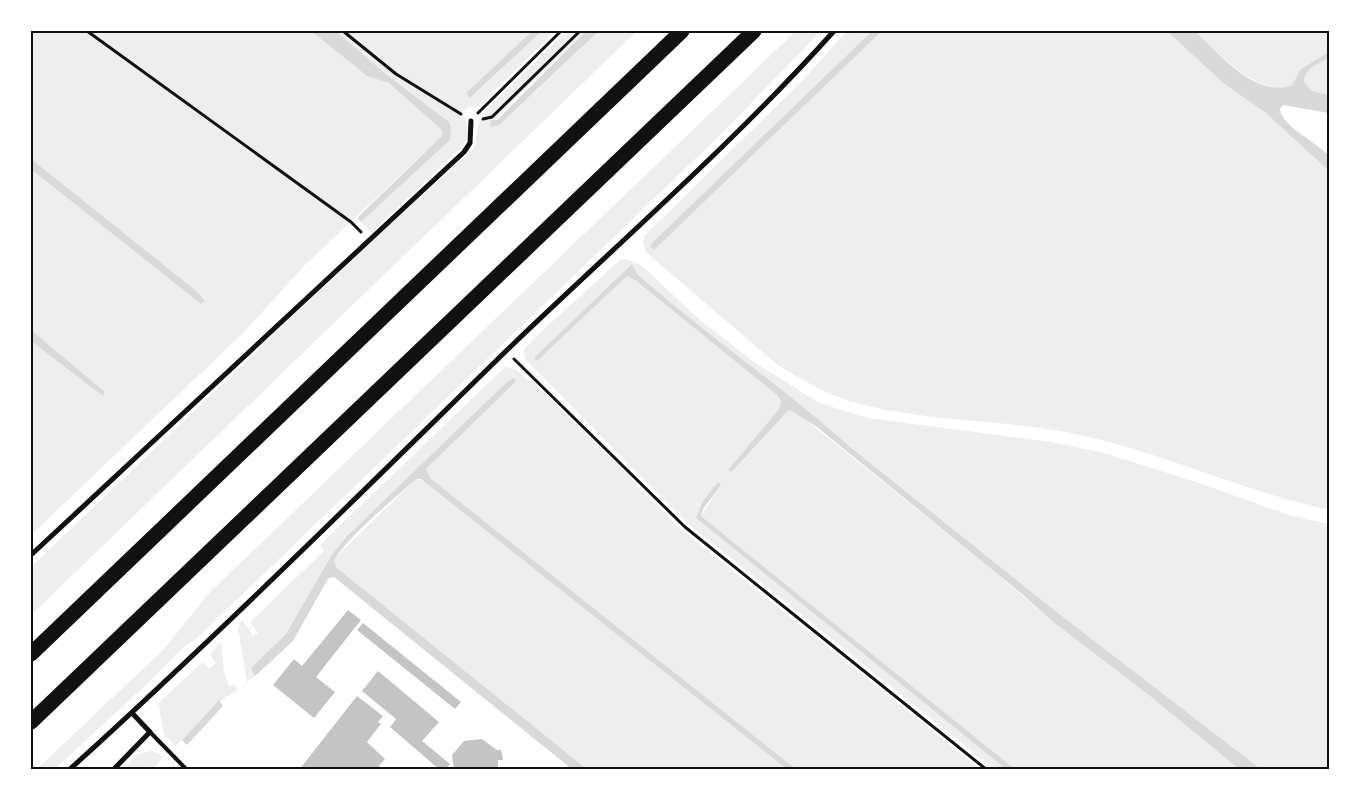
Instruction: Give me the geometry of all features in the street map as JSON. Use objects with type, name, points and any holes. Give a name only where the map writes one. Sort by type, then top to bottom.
[{"type":"highway","points":[[31,654],[682,31]]},
{"type":"highway","points":[[31,722],[754,31]]},
{"type":"street","points":[[69,770],[132,713],[761,108],[834,31]]},
{"type":"street","points":[[31,555],[368,239],[464,152],[470,143],[471,121]]},
{"type":"street","points":[[113,770],[150,732],[132,713]]},
{"type":"lane","points":[[150,732],[187,770]]},
{"type":"path","points":[[87,31],[351,222],[368,239]]},
{"type":"path","points":[[343,31],[396,74],[471,121],[492,117],[580,31]]},
{"type":"path","points":[[471,121],[499,90],[561,31]]},
{"type":"path","points":[[506,352],[582,423],[685,527],[987,770]]},
{"type":"shaded area","points":[[31,31],[311,31],[358,69],[389,83],[436,123],[442,130],[442,136],[305,265],[244,332],[31,535],[31,466],[34,465],[31,461],[31,341],[103,395],[105,392],[31,330]]},
{"type":"shaded area","points":[[311,31],[336,31],[387,75],[449,122],[451,128],[450,140],[361,222],[357,218],[442,136],[442,130],[389,83],[367,76]]},
{"type":"shaded area","points":[[336,31],[532,31],[466,93],[471,98],[542,31],[555,31],[478,107],[470,107],[462,112],[467,128],[467,137],[464,145],[371,233],[361,222],[450,140],[451,128],[444,118],[387,75]]},
{"type":"shaded area","points":[[532,31],[542,31],[470,98],[466,93]]},
{"type":"shaded area","points":[[567,31],[586,31],[517,97],[490,126],[534,93],[599,31],[637,31],[31,615],[31,567],[371,242],[472,150],[475,146],[479,122],[486,110]]},
{"type":"shaded area","points":[[586,31],[599,31],[499,125],[490,127],[491,120],[497,120]]},
{"type":"shaded area","points":[[796,31],[821,31],[720,135],[197,638],[180,650],[151,680],[54,770],[36,770],[164,649],[209,593]]},
{"type":"shaded area","points":[[847,31],[872,31],[655,240],[654,250],[882,31],[1167,31],[1223,83],[1266,113],[1329,171],[1329,510],[1265,493],[1139,451],[1075,434],[1018,425],[903,413],[838,397],[779,366],[647,253],[643,244],[644,236],[802,81]]},
{"type":"shaded area","points":[[872,31],[882,31],[654,250],[650,246],[655,240]]},
{"type":"shaded area","points":[[1167,31],[1195,31],[1239,72],[1265,86],[1278,88],[1292,85],[1301,69],[1329,52],[1329,58],[1309,70],[1304,82],[1312,91],[1329,95],[1329,113],[1283,105],[1280,109],[1286,122],[1329,156],[1329,171],[1266,113],[1223,83]]},
{"type":"shaded area","points":[[1195,31],[1329,31],[1329,52],[1301,69],[1292,85],[1278,87],[1265,85],[1239,71]]},
{"type":"shaded area","points":[[1329,58],[1329,95],[1312,91],[1304,82],[1307,73],[1313,67]]},
{"type":"shaded area","points":[[31,159],[195,290],[205,301],[201,304],[31,169]]},
{"type":"shaded area","points":[[625,259],[641,265],[700,320],[754,362],[819,403],[868,418],[1051,442],[1104,453],[1199,483],[1289,515],[1329,524],[1329,770],[1262,770],[1058,613],[849,446],[797,402],[689,318],[637,274],[631,265],[537,361],[628,275],[777,395],[781,401],[781,408],[728,471],[733,472],[786,413],[790,410],[796,412],[996,573],[1052,621],[1150,696],[1240,770],[1016,770],[701,516],[721,485],[696,518],[1007,770],[995,770],[687,523],[525,359],[523,351],[533,339],[620,260]]},
{"type":"shaded area","points":[[632,264],[637,274],[689,318],[797,402],[849,446],[1058,613],[1262,770],[1240,770],[1150,696],[1052,621],[1022,594],[817,427],[790,410],[732,472],[728,470],[780,408],[781,401],[777,395],[635,280],[627,276],[537,361],[534,358]]},
{"type":"shaded area","points":[[31,330],[105,392],[103,396],[31,341]]},
{"type":"shaded area","points":[[505,367],[515,369],[529,381],[531,379],[682,530],[981,770],[797,770],[430,478],[426,469],[512,378],[346,537],[331,556],[286,634],[251,668],[255,676],[247,682],[238,628],[242,620],[253,636],[258,633],[250,622],[324,551],[320,546],[329,536]]},
{"type":"shaded area","points":[[514,378],[516,381],[426,469],[430,478],[797,770],[788,770],[421,479],[416,479],[349,541],[334,561],[337,568],[588,770],[573,770],[334,577],[329,578],[325,584],[293,641],[255,676],[251,668],[286,634],[331,556],[346,537],[507,382]]},
{"type":"shaded area","points":[[416,479],[426,482],[788,770],[588,770],[337,568],[334,561],[337,556]]},
{"type":"shaded area","points":[[718,482],[721,485],[703,509],[701,516],[1016,770],[1007,770],[696,518],[703,501]]},
{"type":"shaded area","points":[[221,641],[224,672],[229,686],[235,684],[237,690],[221,701],[218,701],[176,746],[164,734],[158,703],[203,662],[209,669],[216,663],[210,655]]},
{"type":"shaded area","points":[[219,700],[223,706],[187,745],[182,740]]},
{"type":"shaded area","points":[[150,751],[158,753],[163,758],[153,768],[150,766],[146,770],[123,770],[138,754]]},
{"type":"building","points":[[348,610],[361,620],[316,677],[335,692],[314,718],[273,685],[294,659],[302,666]]},
{"type":"building","points":[[363,623],[461,702],[455,709],[357,630]]},
{"type":"building","points":[[378,671],[439,722],[422,741],[450,764],[445,770],[440,770],[390,727],[396,719],[362,691]]},
{"type":"building","points":[[357,696],[383,716],[378,722],[381,724],[367,742],[385,759],[379,766],[383,770],[299,770]]},
{"type":"building","points":[[482,739],[497,750],[501,750],[503,760],[498,760],[498,770],[454,770],[452,755],[464,741]]}]
